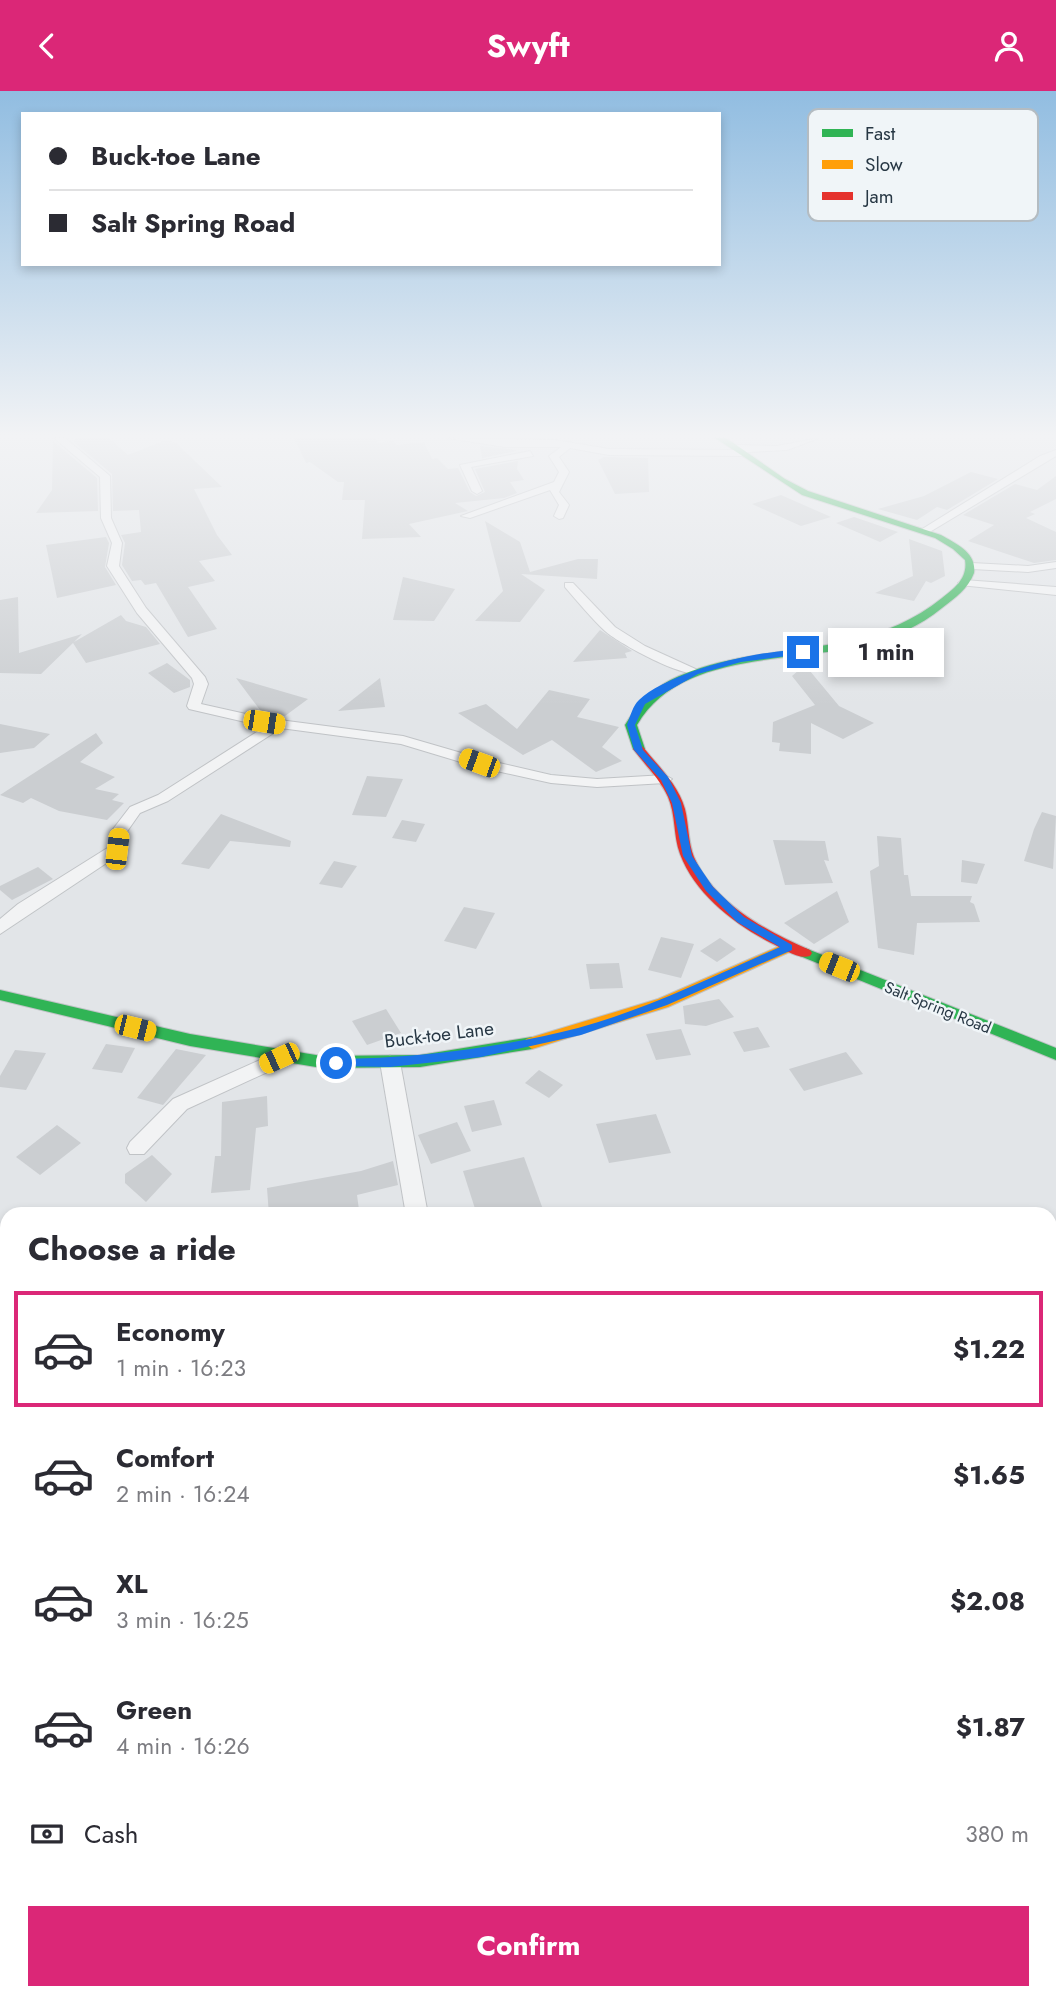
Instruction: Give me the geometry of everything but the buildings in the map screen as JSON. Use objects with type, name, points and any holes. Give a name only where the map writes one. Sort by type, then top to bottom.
[{"type":"street","points":[[110,527],[117,543],[113,566],[141,610],[198,677],[201,684],[194,706],[210,714],[241,716],[264,722],[403,740],[479,763],[551,779],[597,783],[665,779]]},
{"type":"street","points":[[909,527],[948,541],[966,555],[972,566],[1028,569],[1056,565]]},
{"type":"street","points":[[924,531],[930,527]]},
{"type":"street","name":"Salt Spring Road","points":[[972,566],[970,577],[954,596],[915,627],[847,647],[741,660],[695,672],[642,702],[631,725],[639,750],[665,779],[677,803],[687,856],[710,889],[740,920],[789,947],[1056,1053]]},
{"type":"street","points":[[964,583],[1056,591]]},
{"type":"street","points":[[569,585],[611,629],[641,649],[695,672]]},
{"type":"street","points":[[0,928],[24,908],[117,849],[118,833],[135,810],[163,798],[267,731],[264,722]]},
{"type":"street","name":"Buck-toe Lane","points":[[0,995],[162,1034],[279,1058],[336,1063],[390,1062],[481,1053],[581,1031],[663,1003],[789,947]]},
{"type":"street","points":[[137,1148],[180,1104],[279,1058]]},
{"type":"street","points":[[390,1062],[415,1207]]},
{"type":"traffic: fast","points":[[639,749],[631,725],[650,699],[676,681],[730,663],[865,642],[896,631],[927,615],[960,589],[970,573],[969,559],[956,547],[914,527]]},
{"type":"traffic: fast","points":[[805,953],[1056,1054]]},
{"type":"traffic: fast","points":[[0,995],[190,1040],[322,1062],[420,1061],[532,1043]]},
{"type":"traffic: slow","points":[[532,1043],[663,1003],[789,947]]},
{"type":"traffic: jam","points":[[639,749],[673,793],[680,814],[687,855],[706,887],[753,927],[805,953]]},
{"type":"route","points":[[336,1063],[390,1062],[481,1053],[581,1031],[663,1003],[789,947],[740,920],[710,889],[687,856],[677,803],[665,779],[639,750],[631,725],[642,702],[695,672],[741,660],[803,652]]}]
